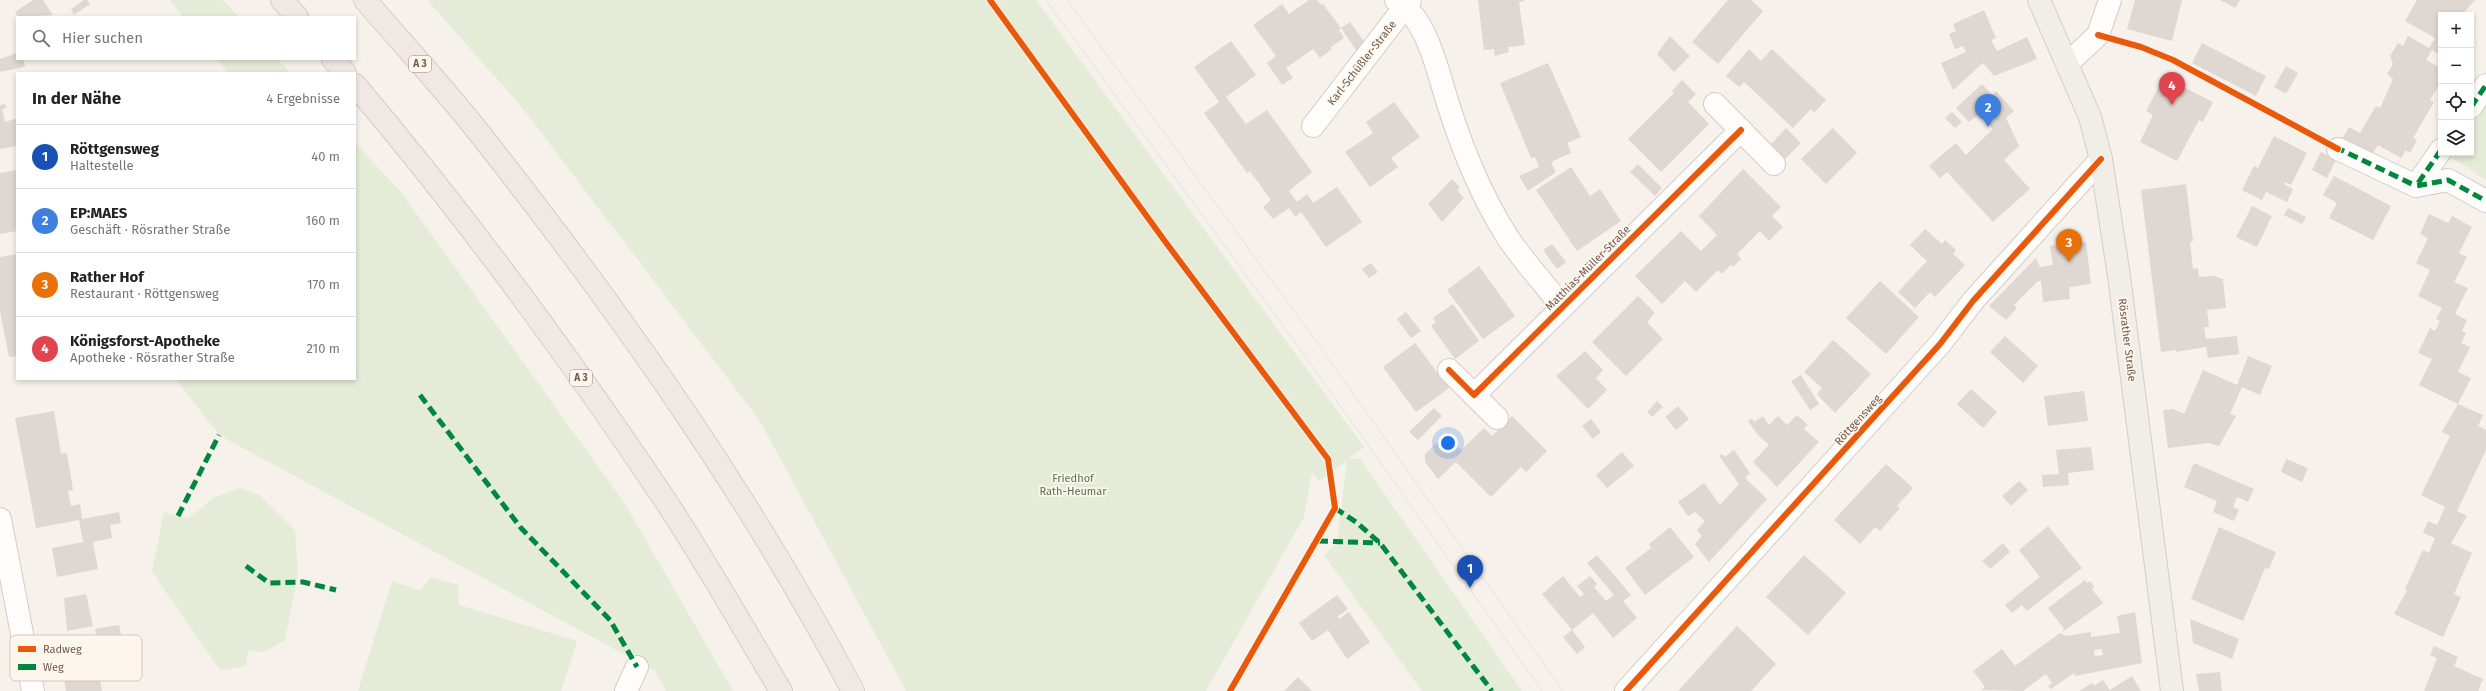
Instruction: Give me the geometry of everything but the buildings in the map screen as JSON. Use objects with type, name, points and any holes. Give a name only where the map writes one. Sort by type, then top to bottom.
[{"type":"highway","points":[[282,0],[296,16]]},
{"type":"highway","name":"A 3","points":[[365,0],[475,128],[598,290],[697,428],[782,566],[853,691]]},
{"type":"highway","points":[[334,60],[344,72]]},
{"type":"highway","name":"A 3","points":[[356,86],[426,170],[549,331],[663,498],[781,691]]},
{"type":"main road","name":"Rösrather Straße","points":[[2043,2],[2090,117],[2101,159],[2121,292],[2172,691]]},
{"type":"street","points":[[2068,63],[2098,35],[2110,0]]},
{"type":"street","name":"Karl-Schüßler-Straße","points":[[1313,126],[1404,2]]},
{"type":"street","name":"Matthias-Müller-Straße","points":[[1404,2],[1431,46],[1457,135],[1479,188],[1509,238],[1562,307]]},
{"type":"street","points":[[2474,103],[2486,85]]},
{"type":"street","points":[[1714,104],[1774,164]]},
{"type":"street","name":"Matthias-Müller-Straße","points":[[1474,395],[1740,130]]},
{"type":"street","points":[[2338,149],[2416,186],[2448,180],[2486,201]]},
{"type":"street","points":[[2416,186],[2438,154]]},
{"type":"street","name":"Röttgensweg","points":[[1626,691],[1940,344],[1973,301],[2101,159]]},
{"type":"street","points":[[1449,370],[1497,418]]},
{"type":"street","points":[[0,519],[22,635]]},
{"type":"street","points":[[626,691],[637,667]]},
{"type":"street","points":[[31,681],[33,691]]},
{"type":"green space","points":[[170,0],[223,0],[238,16],[182,16]]},
{"type":"green space","name":"Friedhof Rath-Heumar","points":[[427,0],[1036,0],[1364,447],[1348,459],[1360,459],[1522,691],[1422,691],[1324,555],[1337,543],[1347,460],[1319,481],[1312,472],[1304,517],[1206,691],[906,691],[760,421],[521,106]]},
{"type":"green space","points":[[218,60],[278,60],[289,72],[227,72]]},
{"type":"green space","points":[[2486,99],[2486,180],[2451,157],[2474,156],[2474,119]]},
{"type":"green space","points":[[356,144],[400,191],[625,504],[733,691],[666,691],[655,671],[219,435],[177,380],[356,380]]},
{"type":"green space","points":[[240,488],[259,495],[295,530],[298,573],[285,640],[264,652],[248,650],[246,666],[220,670],[152,572],[164,512],[188,519],[213,498]]},
{"type":"green space","points":[[431,577],[458,585],[459,605],[577,641],[561,691],[358,691],[392,581],[420,591]]},
{"type":"tram line","points":[[1046,0],[1305,356],[1542,691]]},
{"type":"tram line","points":[[1067,0],[1319,345],[1563,691]]},
{"type":"marked path","points":[[2474,103],[2486,85]]},
{"type":"marked path","points":[[2335,147],[2416,186]]},
{"type":"marked path","points":[[2438,154],[2416,186],[2448,180],[2486,201]]},
{"type":"marked path","points":[[420,395],[521,528],[610,620],[637,667]]},
{"type":"marked path","points":[[178,516],[219,435]]},
{"type":"marked path","points":[[1335,508],[1356,522],[1380,543],[1492,691]]},
{"type":"marked path","points":[[1318,541],[1380,543]]},
{"type":"marked path","points":[[246,566],[269,583],[303,582],[336,590]]},
{"type":"cycle path","points":[[990,0],[1164,240],[1328,459],[1335,508],[1230,691]]},
{"type":"cycle path","points":[[2098,35],[2141,47],[2173,60],[2338,149]]},
{"type":"cycle path","points":[[1449,370],[1474,395],[1741,130]]},
{"type":"cycle path","points":[[1626,691],[1940,344],[1973,301],[2101,159]]},
{"type":"place","name":"Königsforst-Apotheke","points":[[2172,105]]},
{"type":"place","name":"EP:MAES","points":[[1988,127]]},
{"type":"place","name":"Rather Hof","points":[[2069,262]]},
{"type":"place","name":"Röttgensweg","points":[[1470,588]]}]
